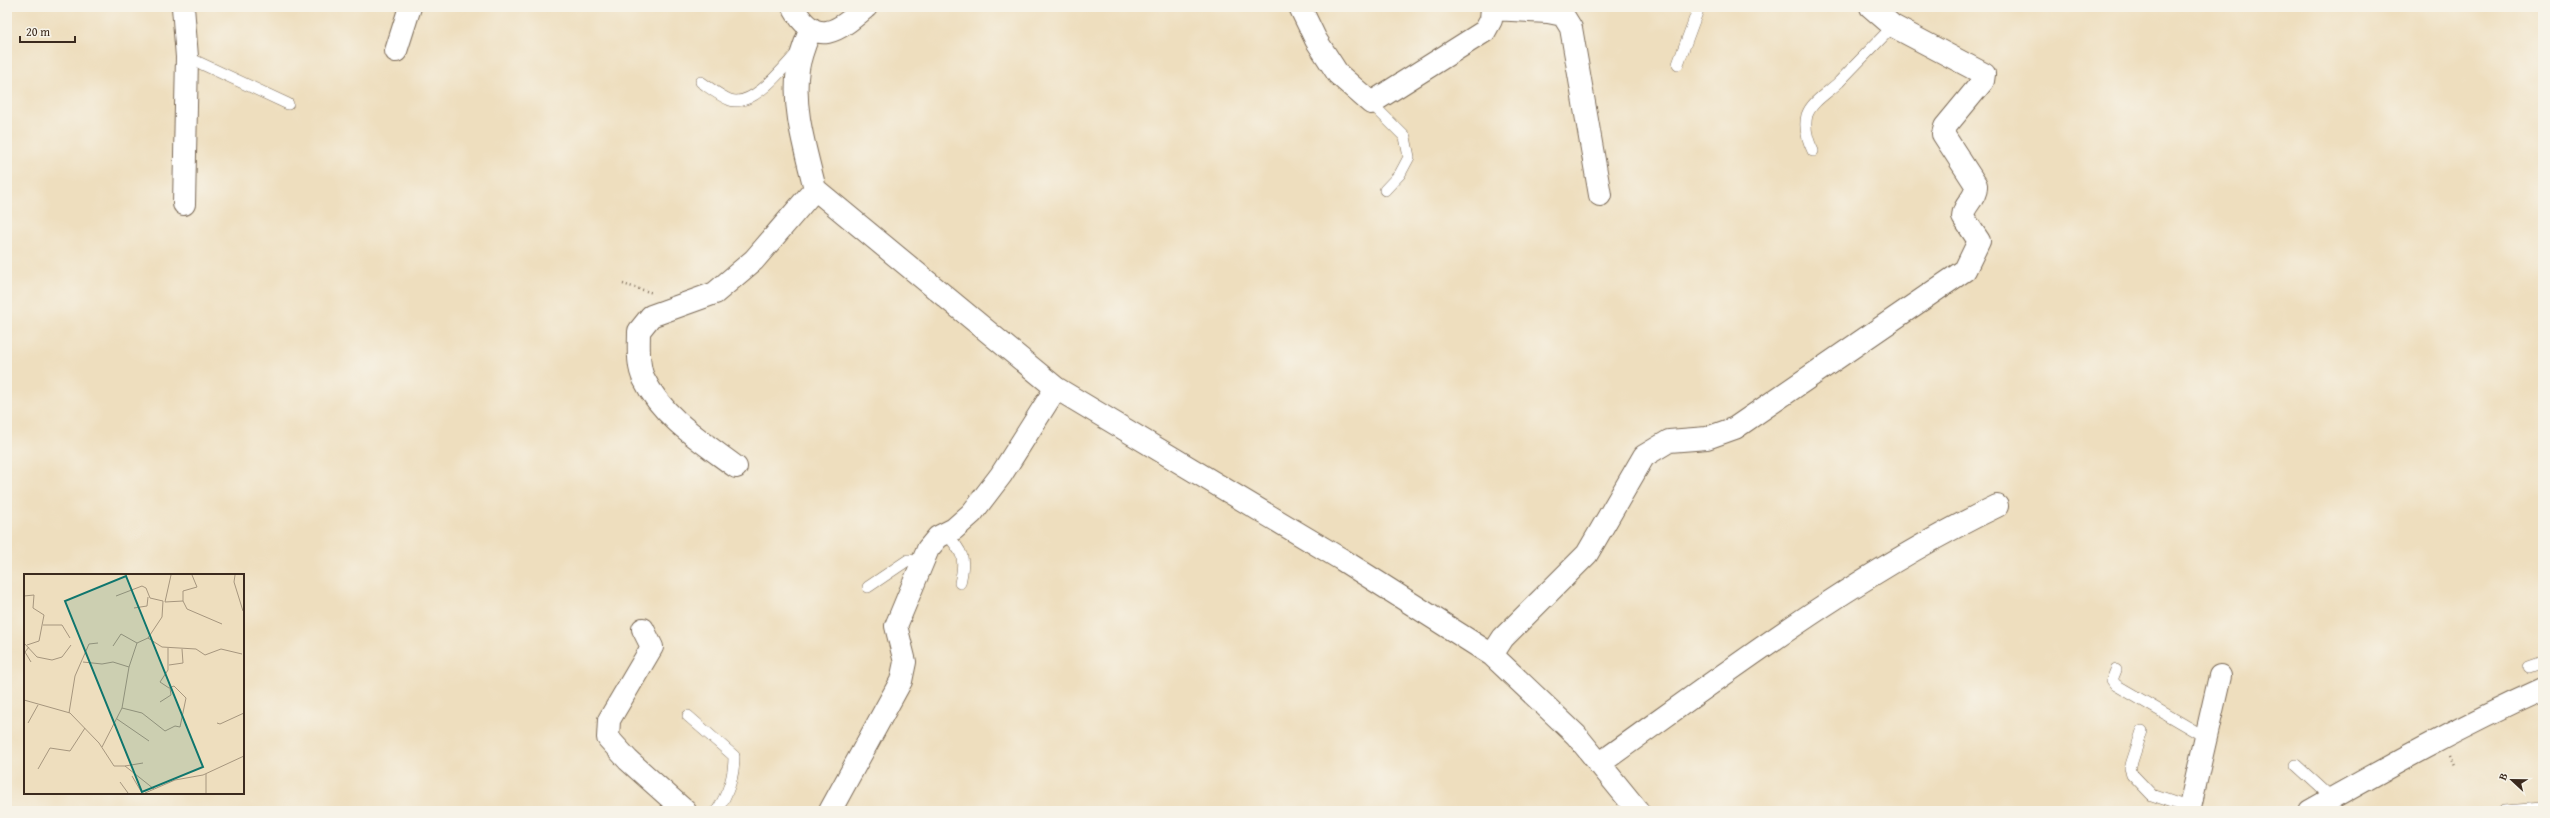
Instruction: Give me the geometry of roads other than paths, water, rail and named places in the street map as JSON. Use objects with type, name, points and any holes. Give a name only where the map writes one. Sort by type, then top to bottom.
[{"type":"street","points":[[183,7],[187,57],[184,204]]},
{"type":"street","points":[[396,51],[410,7]]},
{"type":"street","points":[[793,7],[808,37],[798,68],[796,98],[802,135],[815,189],[1056,388],[1341,559],[1492,655],[1576,735],[1638,811]]},
{"type":"street","points":[[808,37],[839,29],[866,7]]},
{"type":"street","points":[[1300,7],[1316,40],[1338,74],[1371,103],[1485,31],[1491,20],[1492,8],[1548,12],[1563,16],[1571,28],[1600,195]]},
{"type":"street","points":[[1492,655],[1503,638],[1588,554],[1644,456],[1669,441],[1707,438],[1735,428],[1965,270],[1971,262],[1979,241],[1963,217],[1964,209],[1974,198],[1976,185],[1943,134],[1945,127],[1983,81],[1984,74],[1893,26],[1871,7]]},
{"type":"street","points":[[736,467],[695,436],[659,401],[643,378],[639,331],[651,316],[715,293],[754,260],[815,189]]},
{"type":"street","points":[[830,811],[901,681],[905,662],[896,626],[928,549],[938,537],[946,533],[972,513],[1001,475],[1056,388]]},
{"type":"street","points":[[1599,764],[1777,638],[1870,575],[1959,525],[1997,506]]},
{"type":"street","points":[[643,629],[652,647],[609,720],[608,738],[628,760],[685,811]]},
{"type":"street","points":[[2189,810],[2220,676]]},
{"type":"street","points":[[2310,811],[2493,712],[2543,689]]},
{"type":"lane","points":[[1678,64],[1699,7]]},
{"type":"lane","points":[[1813,151],[1808,140],[1807,124],[1808,115],[1815,103],[1837,84],[1893,26]]},
{"type":"lane","points":[[701,82],[731,100],[744,101],[765,87],[808,37]]},
{"type":"lane","points":[[187,57],[288,104]]},
{"type":"lane","points":[[1371,103],[1405,137],[1409,157],[1400,174],[1385,190]]},
{"type":"lane","points":[[946,533],[960,549],[963,558],[964,565],[960,583]]},
{"type":"lane","points":[[868,587],[908,560],[922,562]]},
{"type":"lane","points":[[2529,667],[2543,662]]},
{"type":"lane","points":[[2116,670],[2112,680],[2116,685],[2205,737]]},
{"type":"lane","points":[[688,716],[734,756],[734,773],[727,794],[717,811]]},
{"type":"lane","points":[[2142,731],[2130,768],[2132,774],[2152,795],[2189,810]]},
{"type":"lane","points":[[2296,765],[2332,798]]},
{"type":"lane","points":[[2504,811],[2543,808]]}]
